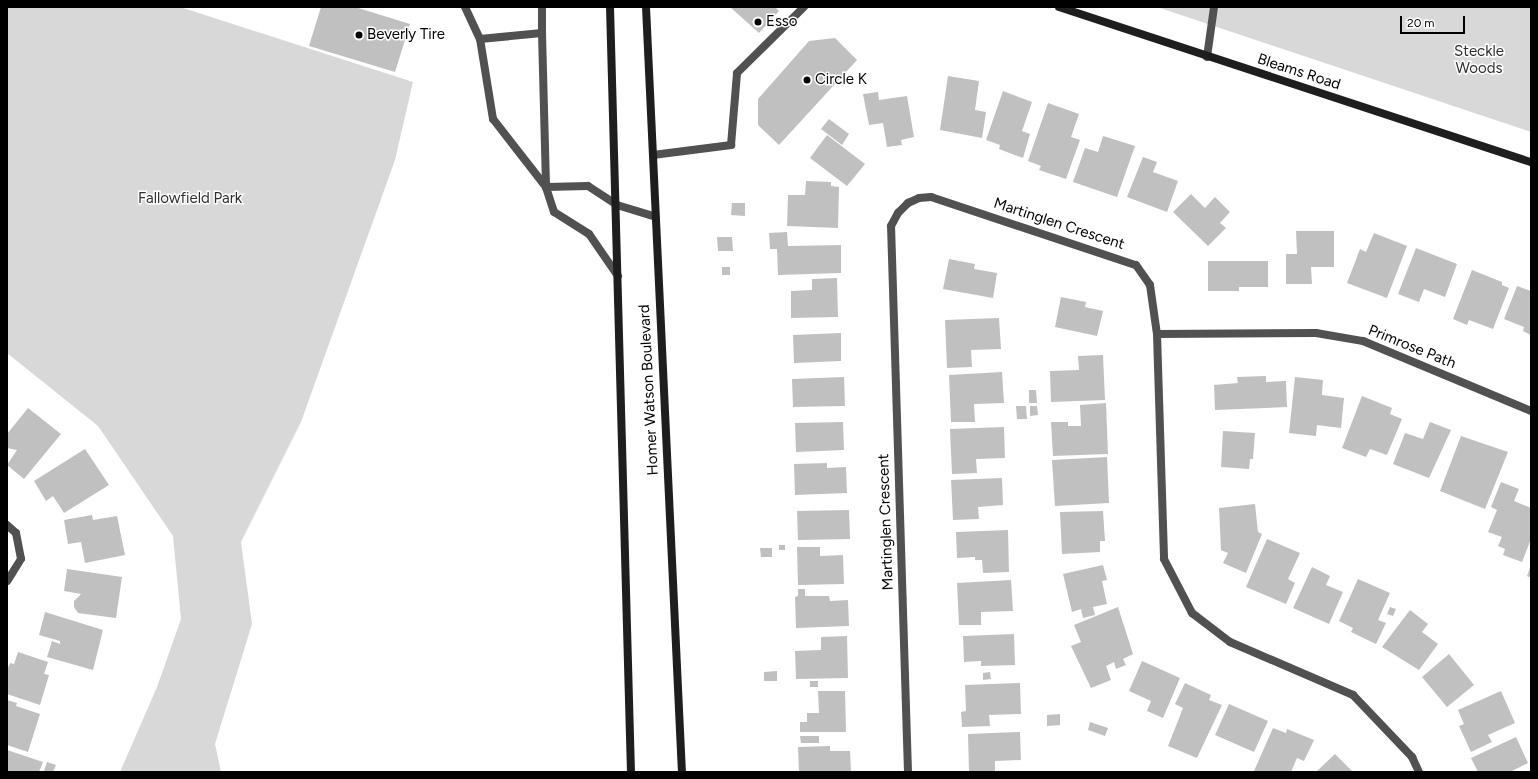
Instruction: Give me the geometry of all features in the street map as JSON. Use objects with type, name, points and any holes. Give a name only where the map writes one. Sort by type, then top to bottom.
[{"type":"main road","name":"Homer Watson Boulevard","points":[[610,7],[617,204],[631,772]]},
{"type":"main road","name":"Homer Watson Boulevard","points":[[646,7],[653,155],[654,216],[682,772]]},
{"type":"main road","name":"Bleams Road","points":[[1059,7],[1207,57],[1531,162]]},
{"type":"street","points":[[465,7],[480,39],[492,119],[546,187]]},
{"type":"street","points":[[542,7],[546,187],[554,212],[589,234],[618,276]]},
{"type":"street","points":[[653,155],[731,145],[737,73],[804,7]]},
{"type":"street","points":[[1207,57],[1214,7]]},
{"type":"street","points":[[480,39],[542,33]]},
{"type":"street","points":[[546,187],[588,186],[617,204],[654,216]]},
{"type":"street","name":"Martinglen Crescent","points":[[908,772],[891,226],[898,213],[908,202],[931,197],[1136,265],[1150,284],[1157,334],[1164,559],[1192,613],[1230,642],[1353,695],[1412,756],[1419,772]]},
{"type":"street","name":"Primrose Path","points":[[1157,334],[1316,333],[1363,340],[1531,411]]},
{"type":"street","points":[[7,526],[16,533],[21,559],[7,581]]},
{"type":"green space","name":"Fallowfield Park","points":[[7,7],[180,7],[413,82],[395,160],[301,422],[241,542],[252,624],[215,744],[221,772],[120,772],[157,687],[181,619],[173,536],[98,426],[7,353]]},
{"type":"green space","name":"Steckle Woods","points":[[1157,7],[1531,7],[1531,132]]},
{"type":"building","name":"Beverly Tire","points":[[321,7],[355,7],[410,24],[395,72],[309,46]]},
{"type":"building","name":"Esso","points":[[730,7],[775,7],[779,11],[759,33]]},
{"type":"building","name":"Circle K","points":[[835,38],[857,60],[779,145],[758,125],[758,99],[809,41]]},
{"type":"building","points":[[948,76],[979,81],[975,110],[986,112],[982,138],[940,130]]},
{"type":"building","points":[[1003,91],[1032,102],[1022,131],[1030,134],[1023,158],[999,149],[1000,145],[986,140]]},
{"type":"building","points":[[878,92],[879,100],[907,96],[914,137],[901,140],[902,145],[887,147],[883,123],[869,125],[863,94]]},
{"type":"building","points":[[1048,103],[1079,114],[1071,137],[1080,140],[1066,179],[1039,170],[1041,166],[1028,161]]},
{"type":"building","points":[[829,119],[849,134],[842,145],[821,129]]},
{"type":"building","points":[[827,135],[865,164],[847,186],[810,158]]},
{"type":"building","points":[[1103,136],[1135,146],[1117,197],[1073,182],[1085,148],[1098,152]]},
{"type":"building","points":[[1143,157],[1157,162],[1153,172],[1178,181],[1167,212],[1127,197]]},
{"type":"building","points":[[806,181],[831,182],[831,186],[839,187],[838,228],[787,226],[788,195],[805,195]]},
{"type":"building","points":[[1191,194],[1205,208],[1215,197],[1230,212],[1220,223],[1226,228],[1208,246],[1173,212]]},
{"type":"building","points":[[732,203],[745,203],[745,216],[731,215]]},
{"type":"building","points":[[1296,231],[1334,231],[1334,267],[1311,267],[1312,284],[1286,284],[1286,254],[1297,254]]},
{"type":"building","points":[[787,232],[788,246],[841,245],[841,273],[778,275],[777,249],[770,249],[769,233]]},
{"type":"building","points":[[1374,233],[1407,246],[1387,298],[1347,283],[1360,249],[1366,252]]},
{"type":"building","points":[[717,237],[732,237],[733,251],[718,251]]},
{"type":"building","points":[[1416,248],[1457,264],[1445,297],[1424,289],[1419,302],[1398,294]]},
{"type":"building","points":[[949,259],[975,264],[974,269],[997,273],[993,298],[943,289]]},
{"type":"building","points":[[1208,261],[1268,261],[1268,287],[1239,287],[1239,291],[1208,291]]},
{"type":"building","points":[[722,267],[730,267],[730,275],[722,275]]},
{"type":"building","points":[[1472,270],[1502,282],[1502,285],[1509,288],[1493,329],[1469,320],[1467,325],[1453,319]]},
{"type":"building","points":[[837,278],[838,317],[791,318],[791,291],[812,290],[812,279]]},
{"type":"building","points":[[1517,286],[1531,291],[1531,335],[1523,331],[1524,327],[1504,319]]},
{"type":"building","points":[[1061,297],[1086,302],[1085,307],[1103,311],[1097,336],[1055,327]]},
{"type":"building","points":[[999,318],[1001,349],[971,350],[972,367],[947,368],[945,320]]},
{"type":"building","points":[[841,333],[841,361],[794,363],[793,335]]},
{"type":"building","points":[[1103,355],[1105,400],[1051,402],[1050,371],[1079,370],[1078,356]]},
{"type":"building","points":[[1002,372],[1004,403],[974,404],[975,422],[951,422],[949,375]]},
{"type":"building","points":[[1266,376],[1266,382],[1286,381],[1287,407],[1215,410],[1214,385],[1238,383],[1237,377]]},
{"type":"building","points":[[844,377],[845,406],[793,407],[792,379]]},
{"type":"building","points":[[1295,377],[1323,380],[1322,395],[1344,398],[1341,428],[1317,425],[1316,436],[1289,433]]},
{"type":"building","points":[[1029,390],[1036,390],[1037,403],[1029,403]]},
{"type":"building","points":[[1362,396],[1392,408],[1390,414],[1402,419],[1387,455],[1370,449],[1366,457],[1342,448]]},
{"type":"building","points":[[1106,403],[1108,454],[1053,456],[1051,422],[1068,422],[1068,426],[1081,426],[1080,405]]},
{"type":"building","points":[[1016,406],[1026,406],[1027,419],[1017,419]]},
{"type":"building","points":[[1030,406],[1037,406],[1038,415],[1030,416]]},
{"type":"building","points":[[28,408],[61,434],[24,479],[7,465],[17,450],[7,448],[7,434]]},
{"type":"building","points":[[843,422],[844,450],[796,452],[795,423]]},
{"type":"building","points":[[1430,422],[1451,430],[1429,478],[1393,464],[1405,433],[1423,439]]},
{"type":"building","points":[[1004,427],[1005,458],[976,459],[977,473],[952,474],[950,429]]},
{"type":"building","points":[[1223,431],[1255,433],[1253,459],[1250,459],[1249,469],[1221,467]]},
{"type":"building","points":[[1461,436],[1508,452],[1485,509],[1440,491]]},
{"type":"building","points":[[85,449],[109,485],[64,513],[53,496],[46,501],[34,481]]},
{"type":"building","points":[[1107,457],[1109,503],[1055,506],[1052,460]]},
{"type":"building","points":[[827,463],[827,468],[846,467],[847,493],[795,495],[794,464]]},
{"type":"building","points":[[1002,478],[1003,505],[978,507],[979,519],[953,520],[951,480]]},
{"type":"building","points":[[1501,482],[1519,489],[1514,501],[1531,508],[1531,539],[1522,562],[1503,555],[1505,549],[1498,546],[1502,537],[1488,532],[1497,510],[1491,507]]},
{"type":"building","points":[[1255,504],[1258,532],[1262,534],[1246,573],[1223,563],[1228,553],[1221,550],[1219,508]]},
{"type":"building","points":[[849,510],[850,539],[798,540],[797,511]]},
{"type":"building","points":[[1103,511],[1105,541],[1100,541],[1100,552],[1062,554],[1060,512]]},
{"type":"building","points":[[92,515],[93,520],[117,516],[125,555],[85,563],[81,542],[68,544],[64,520]]},
{"type":"building","points":[[1008,530],[1009,572],[983,573],[982,560],[975,560],[975,557],[957,558],[956,532]]},
{"type":"building","points":[[1267,539],[1300,553],[1288,579],[1295,583],[1286,604],[1246,587]]},
{"type":"building","points":[[779,545],[785,545],[785,550],[779,550]]},
{"type":"building","points":[[797,547],[820,547],[820,556],[843,555],[844,584],[798,585]]},
{"type":"building","points":[[760,548],[772,548],[772,557],[761,557]]},
{"type":"building","points":[[1103,565],[1107,580],[1102,581],[1107,604],[1093,607],[1095,615],[1083,618],[1081,609],[1072,612],[1063,574]]},
{"type":"building","points":[[1531,565],[1531,578],[1527,576]]},
{"type":"building","points":[[1312,567],[1330,576],[1326,585],[1343,592],[1329,624],[1293,608]]},
{"type":"building","points":[[67,569],[122,577],[116,618],[78,613],[74,607],[74,601],[81,594],[64,591]]},
{"type":"building","points":[[1358,579],[1390,593],[1378,620],[1386,623],[1376,644],[1351,632],[1353,628],[1339,621]]},
{"type":"building","points":[[1011,580],[1013,611],[981,612],[981,625],[959,625],[957,583]]},
{"type":"building","points":[[798,589],[805,589],[805,596],[829,596],[830,601],[848,600],[849,626],[796,628],[795,597],[798,596]]},
{"type":"building","points":[[1118,607],[1133,654],[1123,659],[1126,665],[1116,669],[1114,662],[1106,666],[1111,680],[1091,688],[1071,646],[1081,642],[1074,625]]},
{"type":"building","points":[[1390,607],[1396,609],[1393,616],[1387,614]]},
{"type":"building","points":[[1410,610],[1428,624],[1422,632],[1438,644],[1419,670],[1382,647]]},
{"type":"building","points":[[45,612],[103,630],[93,670],[47,657],[52,641],[60,644],[60,641],[39,635]]},
{"type":"building","points":[[1014,634],[1015,665],[981,666],[981,661],[964,662],[963,636]]},
{"type":"building","points":[[847,636],[848,678],[796,679],[795,651],[821,650],[821,637]]},
{"type":"building","points":[[18,652],[48,662],[44,674],[49,675],[40,705],[7,694],[7,670],[10,663],[14,664]]},
{"type":"building","points":[[1449,654],[1474,685],[1447,707],[1422,677]]},
{"type":"building","points":[[1142,661],[1180,678],[1163,718],[1147,711],[1151,701],[1129,691]]},
{"type":"building","points":[[777,671],[777,681],[764,681],[764,672]]},
{"type":"building","points":[[990,672],[991,679],[983,680],[983,673]]},
{"type":"building","points":[[810,681],[818,681],[818,687],[810,687]]},
{"type":"building","points":[[1020,683],[1021,714],[989,715],[990,726],[962,727],[961,712],[966,711],[965,685]]},
{"type":"building","points":[[1185,683],[1211,695],[1209,700],[1222,705],[1197,758],[1168,746],[1183,708],[1175,704]]},
{"type":"building","points":[[818,691],[845,691],[846,732],[800,732],[800,722],[807,722],[807,713],[819,713]]},
{"type":"building","points":[[1501,691],[1515,723],[1488,735],[1492,742],[1471,752],[1459,726],[1464,724],[1458,710]]},
{"type":"building","points":[[7,700],[17,703],[16,706],[40,714],[28,752],[7,745]]},
{"type":"building","points":[[1229,704],[1268,721],[1254,752],[1215,735]]},
{"type":"building","points":[[1060,714],[1060,725],[1047,726],[1047,715]]},
{"type":"building","points":[[1090,722],[1108,728],[1105,736],[1088,730]]},
{"type":"building","points":[[1273,728],[1286,733],[1287,729],[1314,740],[1304,761],[1297,758],[1291,772],[1254,771]]},
{"type":"building","points":[[1020,732],[1021,760],[995,761],[995,772],[969,772],[968,734]]},
{"type":"building","points":[[800,736],[819,736],[819,743],[801,743]]},
{"type":"building","points":[[1516,737],[1528,763],[1510,772],[1478,772],[1471,758]]},
{"type":"building","points":[[830,746],[830,751],[850,751],[851,772],[799,772],[798,747]]},
{"type":"building","points":[[7,750],[43,762],[39,772],[7,772]]},
{"type":"building","points":[[1335,754],[1353,772],[1316,772]]},
{"type":"building","points":[[47,762],[56,765],[53,772],[44,771]]},
{"type":"place","name":"Esso","points":[[758,22]]},
{"type":"place","name":"Beverly Tire","points":[[359,35]]},
{"type":"place","name":"Circle K","points":[[807,80]]}]
